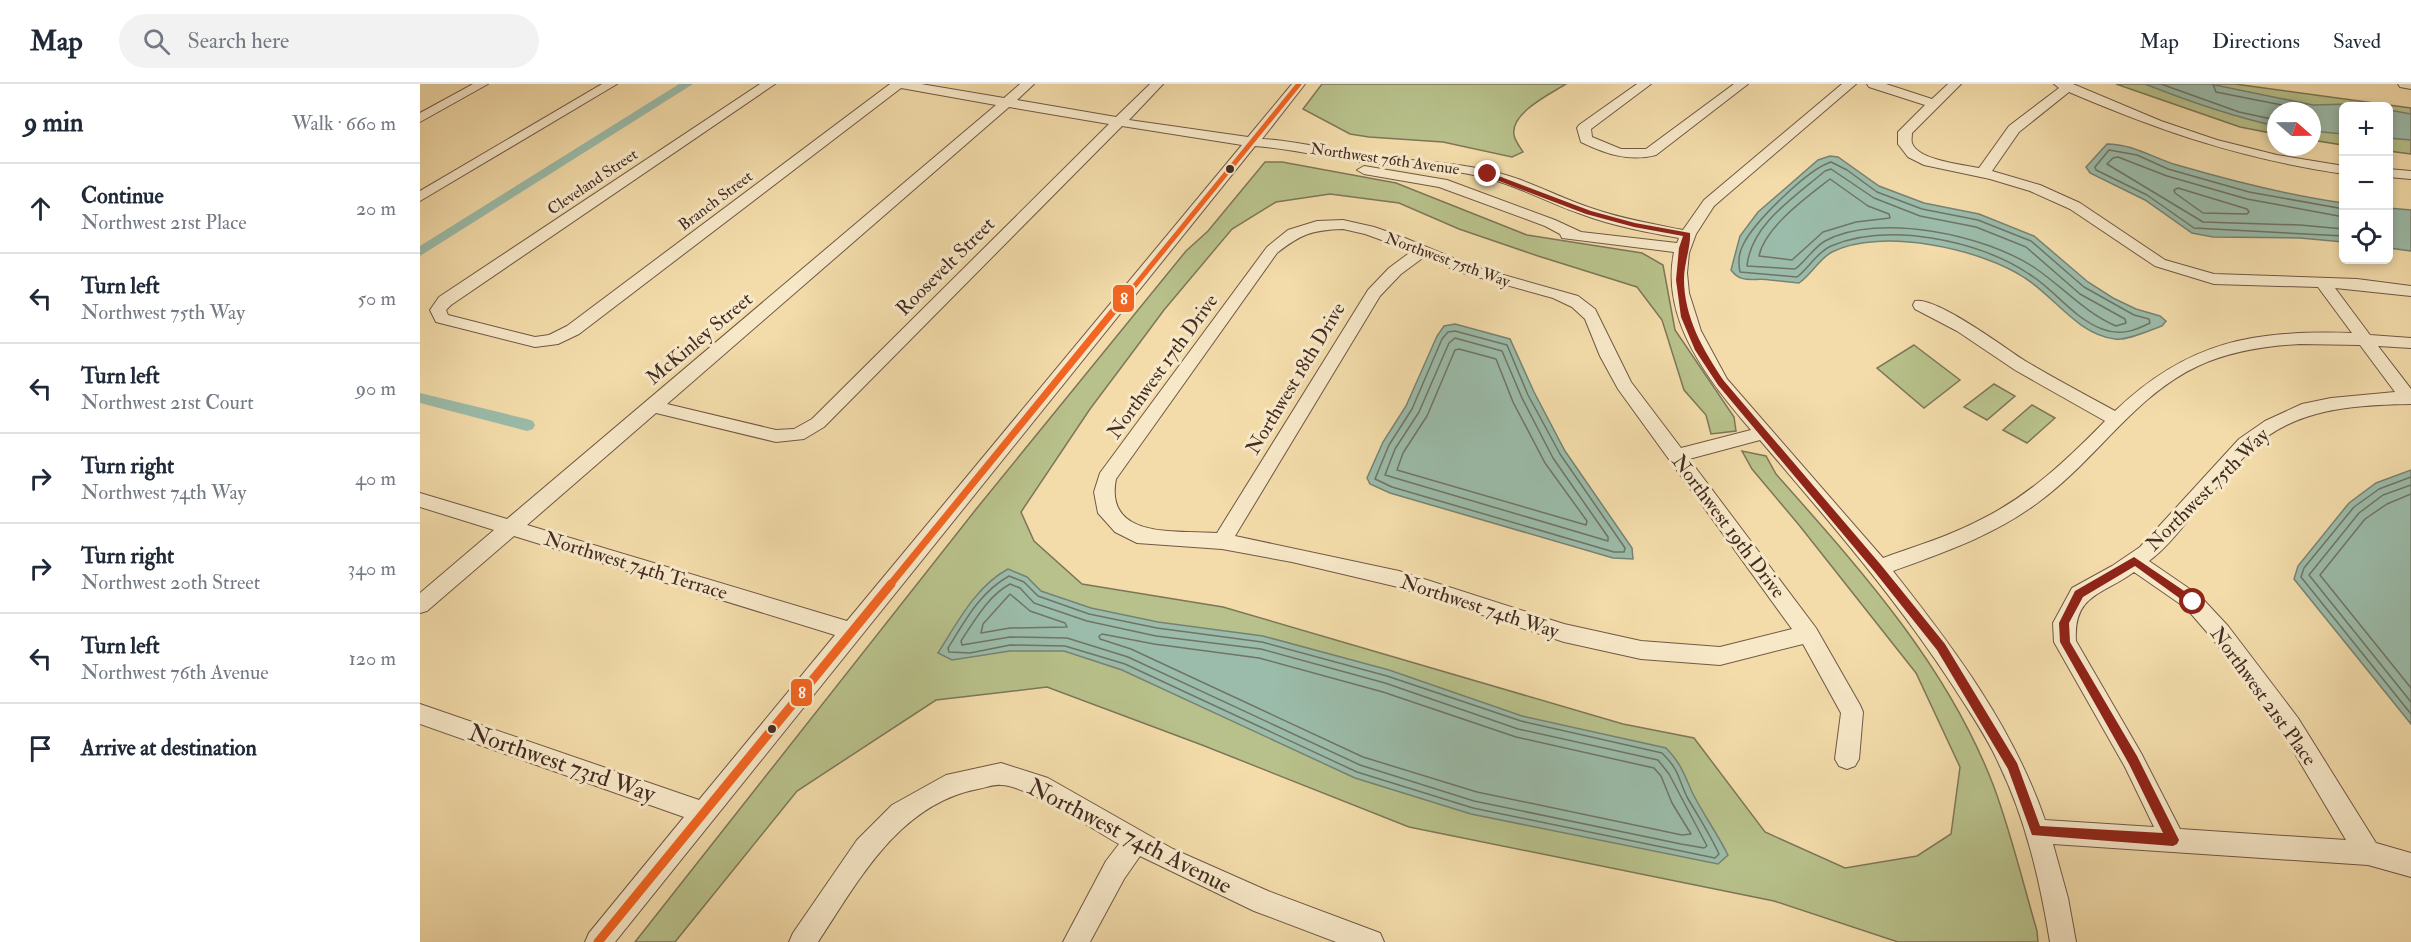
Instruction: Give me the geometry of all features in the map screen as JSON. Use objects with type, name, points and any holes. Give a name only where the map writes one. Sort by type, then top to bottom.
[{"type":"street","points":[[420,118],[482,84]]},
{"type":"street","points":[[420,197],[611,84]]},
{"type":"street","name":"Cleveland Street","points":[[552,340],[535,342],[442,318],[438,310],[445,301],[769,84]]},
{"type":"street","name":"Northwest 76th Avenue","points":[[898,84],[1119,122],[1252,142],[1284,144],[1366,159],[1447,166],[1479,172],[1505,179],[1588,212],[1685,241]]},
{"type":"street","name":"Branch Street","points":[[552,340],[573,330],[898,84]]},
{"type":"street","name":"McKinley Street","points":[[420,605],[1028,84]]},
{"type":"street","name":"Roosevelt Street","points":[[652,406],[776,436],[798,435],[818,423],[1156,84]]},
{"type":"street","points":[[598,942],[1299,84]]},
{"type":"street","points":[[1645,84],[1584,128],[1586,139],[1628,155],[1651,152],[1742,84]]},
{"type":"street","points":[[1850,84],[1709,203],[1685,241],[1680,280],[1685,317],[1699,350],[1721,383],[1878,568],[1941,647],[1978,706],[2013,767],[2036,831],[2058,909],[2063,942]]},
{"type":"street","points":[[1873,84],[1934,104]]},
{"type":"street","points":[[1954,84],[1905,132],[1905,144],[1913,154],[1929,162],[1983,173],[2035,188],[2075,206],[2153,259],[2190,273],[2241,282],[2322,282],[2411,291]]},
{"type":"street","points":[[2404,84],[2411,85]]},
{"type":"street","points":[[1983,173],[2014,129],[2064,86],[2168,128],[2207,141],[2260,156],[2339,169]]},
{"type":"street","name":"Northwest 76th Avenue","points":[[1252,142],[1276,154],[1407,178],[1531,222],[1543,232],[1577,236],[1685,241]]},
{"type":"street","points":[[2393,173],[2411,175]]},
{"type":"street","points":[[1531,222],[1556,199]]},
{"type":"street","name":"Northwest 75th Way","points":[[1315,225],[1347,225],[1371,230],[1469,270],[1561,295],[1579,303]]},
{"type":"street","name":"Northwest 17th Drive","points":[[1151,537],[1137,535],[1122,527],[1108,513],[1104,492],[1107,478],[1272,250],[1294,230],[1315,225]]},
{"type":"street","name":"Northwest 18th Drive","points":[[1222,541],[1374,293],[1395,272],[1422,251]]},
{"type":"street","points":[[2322,282],[2410,398]]},
{"type":"street","name":"Northwest 19th Drive","points":[[1579,303],[1594,317],[1606,350],[1624,384],[1808,634],[1852,712],[1848,759]]},
{"type":"street","points":[[1921,305],[1963,327],[2021,366],[2117,420]]},
{"type":"street","points":[[1878,568],[1969,535],[2014,510],[2056,479],[2152,386],[2192,362],[2270,340],[2367,339],[2411,343]]},
{"type":"street","name":"Northwest 75th Way","points":[[2173,840],[2133,760],[2065,642],[2064,623],[2079,594],[2119,572],[2147,552],[2246,444],[2271,425],[2302,410],[2331,404],[2373,399],[2410,398]]},
{"type":"street","points":[[1677,456],[1763,433]]},
{"type":"street","name":"Northwest 74th Terrace","points":[[420,500],[852,632]]},
{"type":"street","name":"Northwest 74th Way","points":[[1151,537],[1222,541],[1292,554],[1399,579],[1564,633],[1641,650],[1720,656],[1808,634]]},
{"type":"street","name":"Northwest 21st Place","points":[[2134,561],[2193,602],[2220,632],[2290,725],[2368,854]]},
{"type":"street","name":"Northwest 73rd Way","points":[[420,714],[704,813]]},
{"type":"street","name":"Northwest 74th Avenue","points":[[802,942],[866,848],[901,813],[954,783],[1000,774],[1040,786],[1164,857],[1263,902],[1371,942]]},
{"type":"street","points":[[2036,831],[2368,854],[2411,865]]},
{"type":"street","points":[[1076,942],[1115,870],[1136,841]]},
{"type":"green space","points":[[1322,84],[1566,84],[1532,105],[1518,119],[1514,127],[1514,135],[1523,152],[1512,157],[1443,142],[1350,134],[1303,109]]},
{"type":"green space","points":[[2116,84],[2235,84],[2367,102],[2339,102],[2339,144],[2321,141],[2321,102],[2267,102],[2267,132],[2240,127]]},
{"type":"green space","points":[[2393,106],[2411,108],[2411,154],[2393,152]]},
{"type":"green space","points":[[1265,162],[1282,162],[1396,183],[1527,235],[1642,253],[1663,265],[1675,330],[1734,417],[1736,431],[1711,434],[1706,415],[1684,390],[1662,320],[1637,287],[1459,229],[1399,203],[1330,194],[1276,202],[1232,229],[1164,310],[1090,409],[1021,512],[1034,541],[1082,584],[1223,607],[1623,724],[1694,738],[1765,832],[1845,868],[1917,856],[1951,834],[1960,767],[1916,673],[1752,469],[1742,451],[1766,456],[1776,474],[1870,583],[1899,621],[1952,700],[1975,743],[1994,787],[2017,858],[2038,942],[1898,942],[1774,901],[1409,827],[1202,745],[1047,687],[936,700],[797,791],[675,942],[635,942],[977,508],[1186,251],[1208,231]]},
{"type":"green space","points":[[1914,345],[1960,380],[1924,408],[1877,368]]},
{"type":"green space","points":[[1994,384],[2015,396],[1987,420],[1964,407]]},
{"type":"green space","points":[[2032,405],[2055,418],[2027,443],[2003,430]]},
{"type":"water","points":[[2145,84],[2210,84],[2298,102],[2267,102],[2267,124],[2209,108]]},
{"type":"water","points":[[2339,104],[2339,134],[2321,132],[2321,105]]},
{"type":"water","points":[[2393,111],[2411,114],[2411,140],[2393,138]]},
{"type":"water","points":[[2107,144],[2116,145],[2239,182],[2339,202],[2339,242],[2300,238],[2213,237],[2192,233],[2145,200],[2090,173],[2086,167]]},
{"type":"water","points":[[1830,156],[1838,157],[1879,186],[1924,203],[1979,214],[2034,236],[2088,282],[2113,298],[2136,309],[2160,316],[2166,321],[2162,326],[2126,338],[2115,339],[2101,336],[2078,323],[2025,278],[2006,268],[1958,250],[1903,242],[1877,241],[1853,245],[1832,252],[1799,283],[1744,279],[1735,275],[1731,270],[1740,236],[1758,212],[1818,160]]},
{"type":"water","points":[[2393,208],[2411,210],[2411,251],[2393,249]]},
{"type":"water","points":[[1455,324],[1510,339],[1534,392],[1565,451],[1632,548],[1633,559],[1613,558],[1390,493],[1370,484],[1367,478],[1383,442],[1406,406],[1437,336],[1444,326]]},
{"type":"water","points":[[2411,470],[2411,724],[2294,579],[2298,566],[2349,503],[2376,483]]},
{"type":"water","points":[[1008,569],[1027,577],[1041,591],[1091,608],[1158,622],[1263,636],[1389,670],[1522,716],[1666,748],[1679,764],[1696,800],[1728,855],[1718,864],[1471,814],[1355,778],[1122,670],[1064,651],[1010,651],[952,660],[938,653],[977,595],[986,585]]},
{"type":"waterway","points":[[420,252],[687,84]]},
{"type":"waterway","points":[[420,398],[527,425]]},
{"type":"transit line","name":"8","points":[[598,942],[1299,84]]},
{"type":"route","points":[[1488,174],[1588,212],[1634,225],[1688,235],[1683,248],[1680,280],[1685,317],[1699,350],[1721,383],[1878,568],[1941,647],[2013,767],[2036,831],[2173,840],[2133,760],[2076,664],[2065,642],[2064,623],[2079,594],[2134,561],[2193,602]]}]
